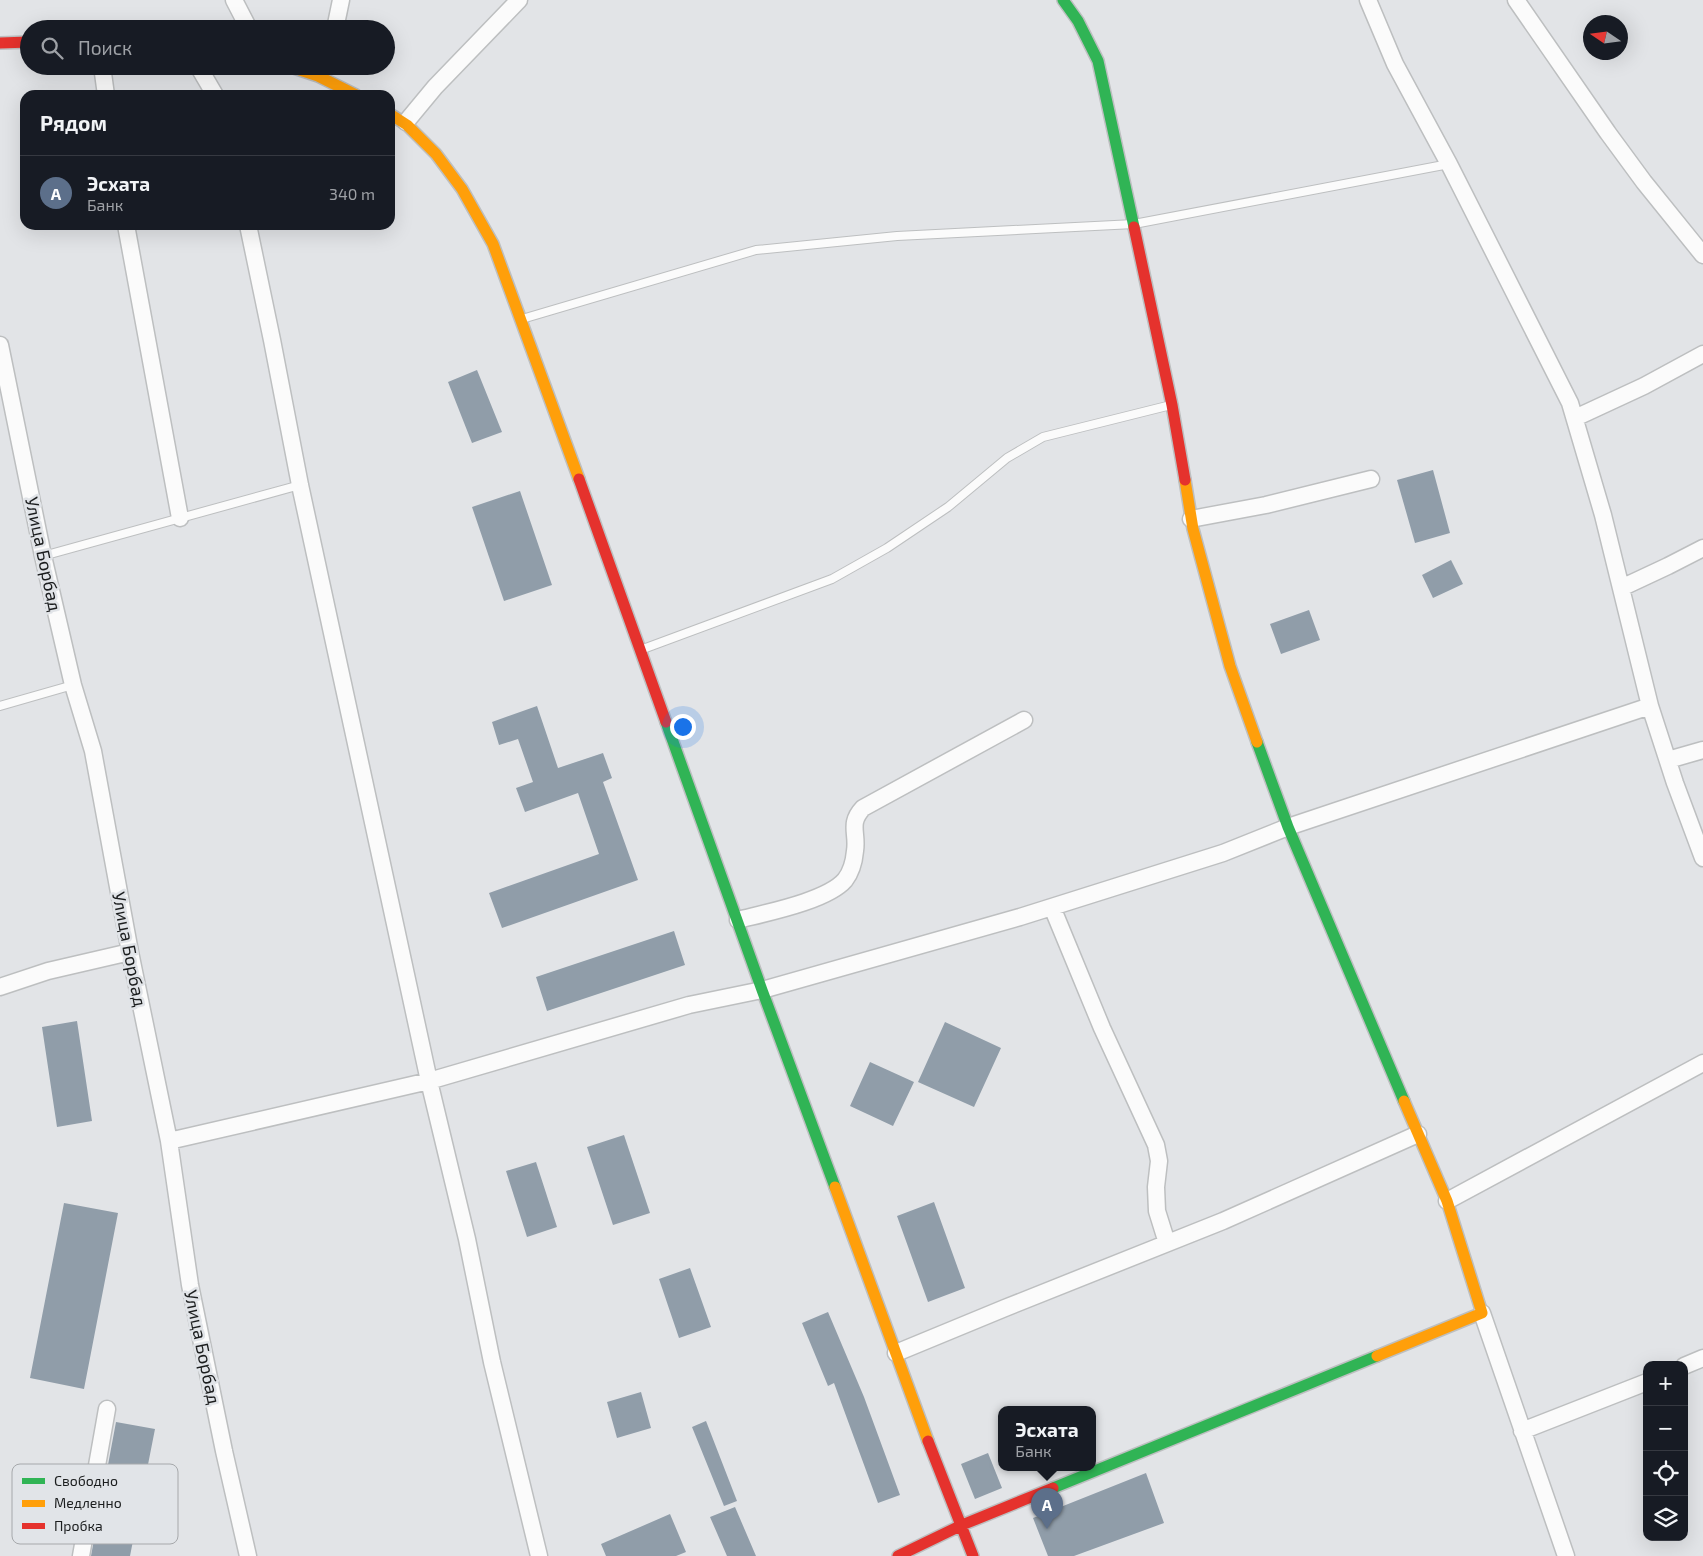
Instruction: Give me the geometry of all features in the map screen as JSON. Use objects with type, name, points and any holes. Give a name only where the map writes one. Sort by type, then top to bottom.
[{"type":"street","points":[[337,20],[341,0]]},
{"type":"street","points":[[406,122],[435,87],[519,0]]},
{"type":"street","points":[[1063,0],[1078,21],[1098,61],[1172,405],[1191,519],[1230,666],[1288,828],[1447,1201],[1482,1314],[1566,1556]]},
{"type":"street","points":[[1368,0],[1395,64],[1450,164],[1570,403],[1603,515],[1650,706],[1703,858]]},
{"type":"street","points":[[1516,0],[1644,182],[1703,254]]},
{"type":"street","points":[[232,1],[244,20]]},
{"type":"street","points":[[0,44],[20,43]]},
{"type":"street","points":[[103,75],[105,90]]},
{"type":"street","points":[[203,75],[212,90]]},
{"type":"street","points":[[326,75],[348,90]]},
{"type":"street","points":[[395,116],[406,122],[444,163],[473,205],[493,244],[641,650],[762,990],[946,1489],[973,1556]]},
{"type":"street","points":[[127,230],[180,518]]},
{"type":"street","points":[[249,230],[300,484],[429,1081],[466,1239],[492,1362],[539,1556]]},
{"type":"street","name":"Улица Борбад","points":[[0,345],[43,556],[73,684],[93,751],[130,952],[169,1140],[190,1285],[248,1556]]},
{"type":"street","points":[[1574,418],[1644,386],[1703,354]]},
{"type":"street","points":[[1191,519],[1266,505],[1371,479]]},
{"type":"street","points":[[1621,588],[1703,548]]},
{"type":"street","points":[[169,1140],[429,1081],[689,1004],[762,990],[1052,907],[1223,853],[1288,828],[1650,706]]},
{"type":"street","points":[[738,920],[801,903],[833,890],[851,870],[856,849],[853,827],[856,815],[863,808],[1024,720]]},
{"type":"street","points":[[1668,760],[1703,750]]},
{"type":"street","points":[[1052,907],[1102,1028],[1156,1145],[1159,1161],[1156,1187],[1157,1211],[1167,1244]]},
{"type":"street","points":[[0,987],[48,971],[130,952]]},
{"type":"street","points":[[1447,1201],[1703,1063]]},
{"type":"street","points":[[896,1353],[1223,1221],[1418,1134]]},
{"type":"street","points":[[1096,1471],[1482,1314]]},
{"type":"street","points":[[1688,1364],[1703,1358]]},
{"type":"street","points":[[1522,1431],[1643,1384]]},
{"type":"street","points":[[97,1464],[107,1409]]},
{"type":"street","points":[[898,1556],[962,1525],[1095,1471]]},
{"type":"lane","points":[[520,319],[756,250],[897,236],[1134,224],[1450,164]]},
{"type":"lane","points":[[641,650],[832,579],[894,543],[948,507],[1007,458],[1043,437],[1172,405]]},
{"type":"lane","points":[[43,556],[300,484]]},
{"type":"lane","points":[[0,706],[73,684]]},
{"type":"building","points":[[477,370],[502,432],[472,443],[448,382]]},
{"type":"building","points":[[1433,470],[1450,533],[1415,543],[1397,480]]},
{"type":"building","points":[[520,491],[552,585],[504,601],[472,507]]},
{"type":"building","points":[[1451,560],[1463,584],[1433,598],[1422,575]]},
{"type":"building","points":[[1309,610],[1320,640],[1281,654],[1270,624]]},
{"type":"building","points":[[537,706],[558,768],[603,753],[612,778],[603,782],[638,880],[502,928],[489,893],[599,854],[578,793],[525,812],[516,788],[533,782],[518,739],[499,745],[492,722]]},
{"type":"building","points":[[674,931],[685,965],[547,1011],[536,977]]},
{"type":"building","points":[[77,1021],[92,1121],[57,1127],[42,1027]]},
{"type":"building","points":[[945,1022],[1001,1048],[974,1107],[918,1082]]},
{"type":"building","points":[[870,1062],[914,1082],[893,1126],[850,1106]]},
{"type":"building","points":[[624,1135],[650,1213],[613,1225],[587,1147]]},
{"type":"building","points":[[536,1162],[557,1227],[527,1237],[506,1171]]},
{"type":"building","points":[[934,1202],[965,1288],[928,1302],[897,1216]]},
{"type":"building","points":[[64,1203],[118,1213],[84,1389],[30,1378]]},
{"type":"building","points":[[690,1268],[711,1327],[679,1338],[659,1279]]},
{"type":"building","points":[[828,1312],[864,1397],[900,1495],[878,1503],[834,1383],[828,1386],[802,1323]]},
{"type":"building","points":[[641,1392],[651,1428],[617,1438],[607,1402]]},
{"type":"building","points":[[706,1421],[737,1501],[724,1506],[692,1427]]},
{"type":"building","points":[[116,1422],[155,1429],[148,1464],[108,1464]]},
{"type":"building","points":[[988,1453],[1002,1488],[975,1499],[961,1464]]},
{"type":"building","points":[[1146,1473],[1164,1523],[1074,1556],[1048,1556],[1033,1518]]},
{"type":"building","points":[[735,1507],[756,1556],[727,1556],[710,1517]]},
{"type":"building","points":[[670,1514],[686,1552],[676,1556],[606,1556],[601,1544]]},
{"type":"building","points":[[93,1544],[132,1544],[130,1556],[91,1556]]},
{"type":"traffic: fast","points":[[1063,0],[1078,21],[1098,61],[1134,227]]},
{"type":"traffic: fast","points":[[666,722],[835,1187]]},
{"type":"traffic: fast","points":[[1257,742],[1288,827],[1404,1101]]},
{"type":"traffic: fast","points":[[1096,1470],[1377,1356]]},
{"type":"traffic: fast","points":[[1053,1488],[1095,1471]]},
{"type":"traffic: slow","points":[[315,75],[346,90]]},
{"type":"traffic: slow","points":[[395,117],[407,125],[436,154],[462,189],[493,244],[579,479]]},
{"type":"traffic: slow","points":[[1185,480],[1193,529],[1230,666],[1257,742]]},
{"type":"traffic: slow","points":[[1377,1356],[1482,1313],[1447,1201],[1404,1101]]},
{"type":"traffic: slow","points":[[835,1187],[928,1441]]},
{"type":"traffic: jam","points":[[0,43],[20,42]]},
{"type":"traffic: jam","points":[[1134,227],[1172,405],[1185,480]]},
{"type":"traffic: jam","points":[[579,479],[666,722]]},
{"type":"traffic: jam","points":[[928,1441],[973,1556]]},
{"type":"traffic: jam","points":[[898,1556],[962,1525],[1053,1488]]},
{"type":"place","name":"Эсхата","points":[[1047,1529]]}]
